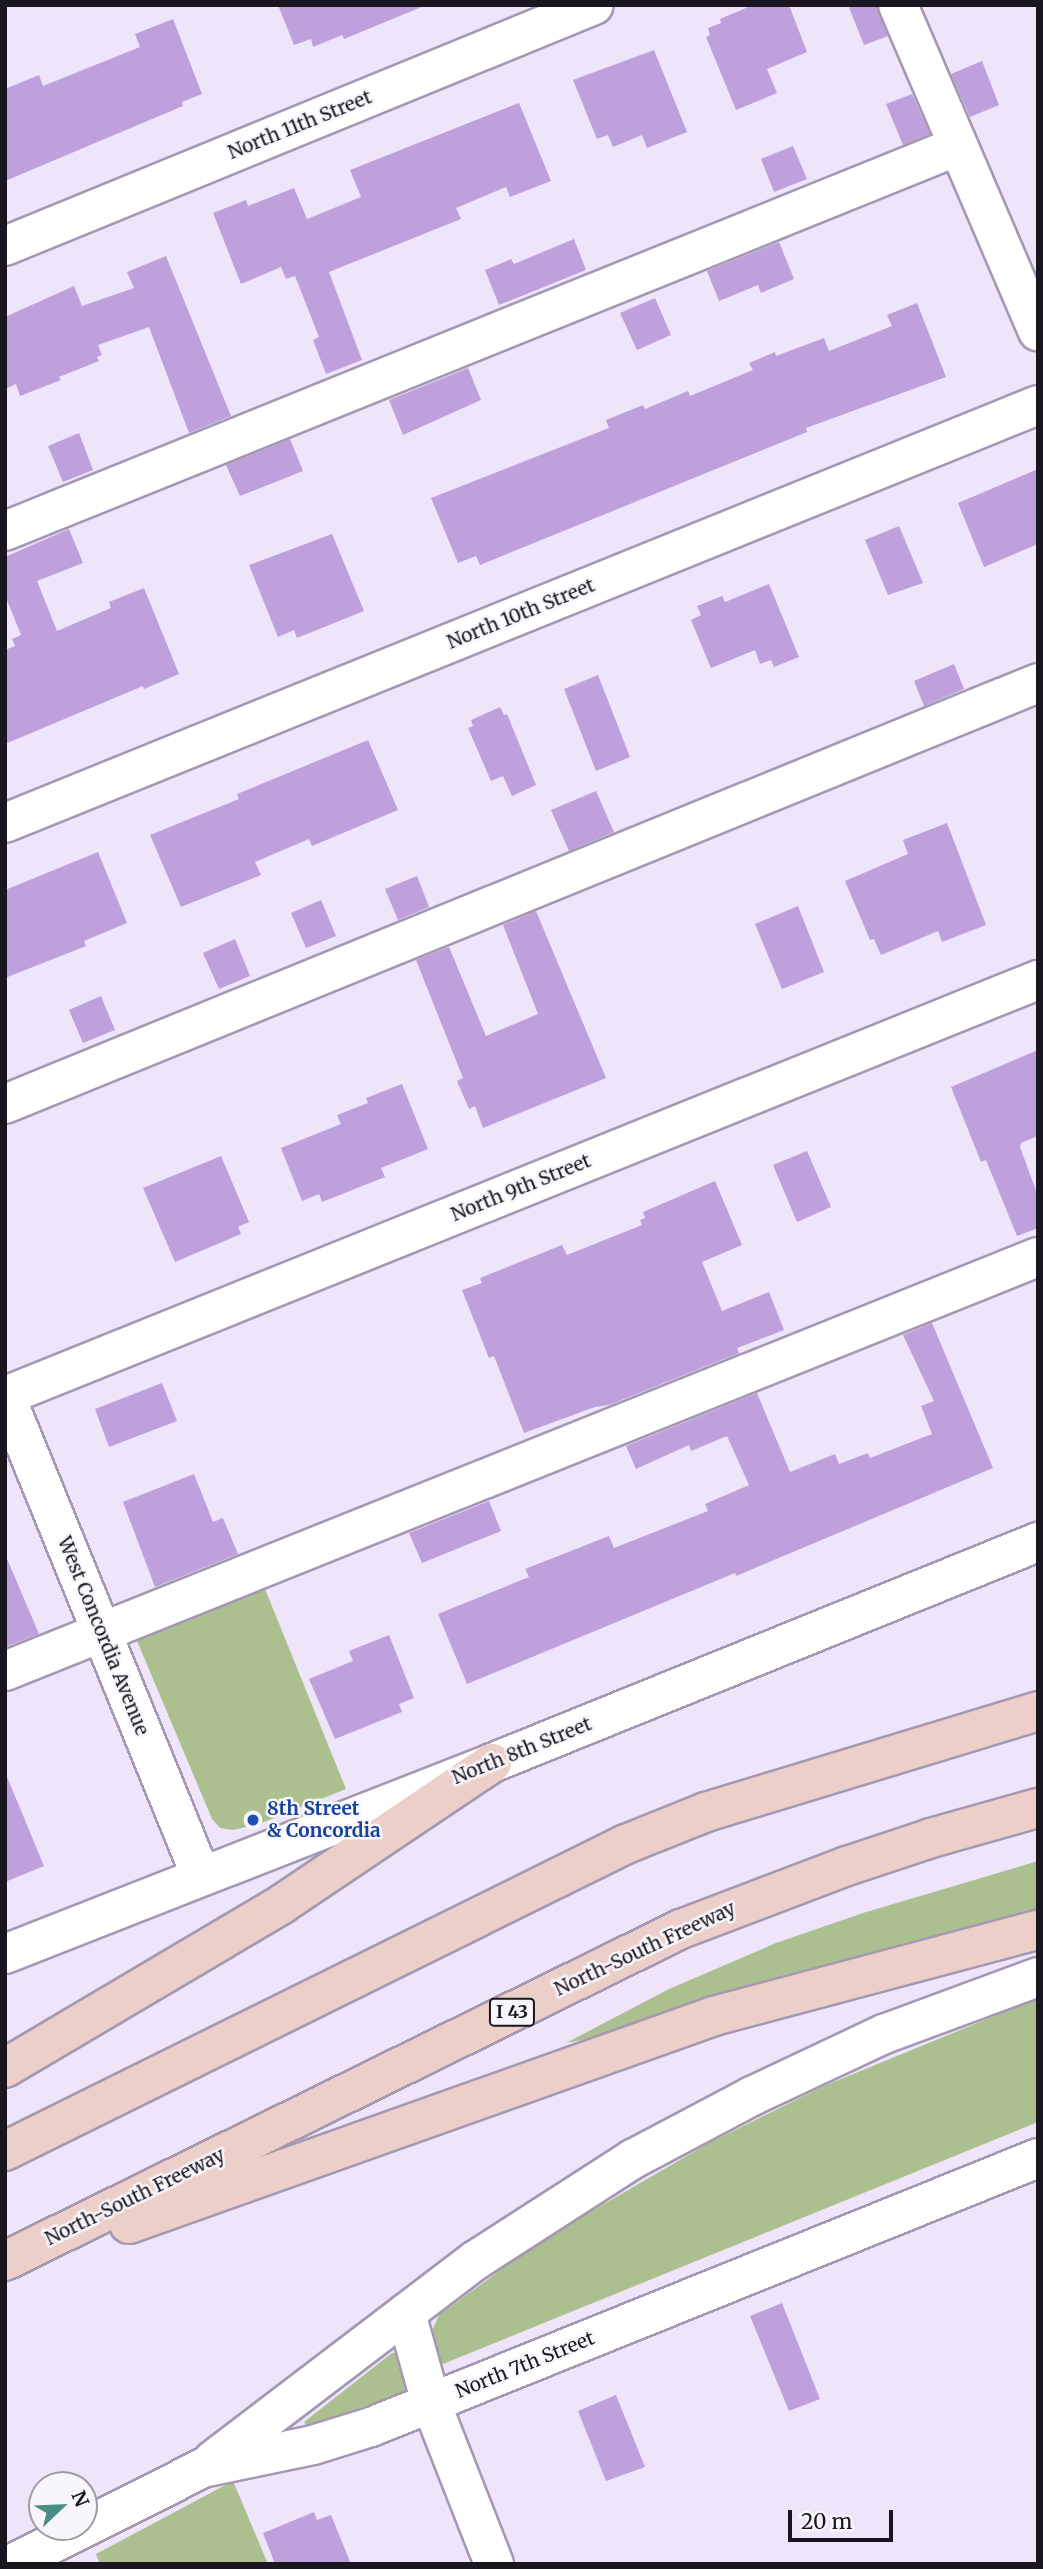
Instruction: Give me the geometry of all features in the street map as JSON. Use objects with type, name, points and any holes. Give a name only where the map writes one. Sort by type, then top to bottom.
[{"type":"highway","points":[[5,2151],[626,1844],[719,1808],[1038,1711]]},
{"type":"highway","points":[[5,2068],[282,1904],[492,1763]]},
{"type":"highway","name":"North-South Freeway","points":[[5,2261],[681,1929],[847,1866],[931,1838],[1038,1808]]},
{"type":"highway","points":[[5,2268],[714,2015],[1038,1930]]},
{"type":"street","name":"North 11th Street","points":[[5,246],[594,5]]},
{"type":"street","points":[[898,5],[1038,331]]},
{"type":"street","points":[[5,531],[958,146]]},
{"type":"street","name":"North 10th Street","points":[[5,823],[1038,405]]},
{"type":"street","points":[[5,1104],[1038,684]]},
{"type":"street","name":"North 9th Street","points":[[5,1396],[1038,980]]},
{"type":"street","points":[[5,1671],[1038,1257]]},
{"type":"street","name":"West Concordia Avenue","points":[[5,1396],[201,1876]]},
{"type":"street","name":"North 8th Street","points":[[5,1954],[492,1763],[1038,1542]]},
{"type":"street","points":[[203,2468],[498,2245],[633,2158],[752,2095],[884,2034],[1038,1977]]},
{"type":"street","name":"North 7th Street","points":[[12,2564],[203,2468],[313,2445],[371,2427],[1038,2158]]},
{"type":"street","points":[[407,2313],[431,2403],[494,2564]]},
{"type":"green space","points":[[261,1579],[346,1789],[259,1824],[233,1830],[220,1828],[212,1819],[132,1629]]},
{"type":"green space","points":[[1038,1861],[1038,1916],[603,2036],[566,2043],[669,1989],[776,1943],[863,1913]]},
{"type":"green space","points":[[1038,1998],[1038,2122],[443,2364],[431,2352],[431,2333],[439,2315],[542,2240],[709,2143],[824,2086]]},
{"type":"green space","points":[[398,2352],[409,2391],[307,2426],[304,2422],[392,2353]]},
{"type":"green space","points":[[233,2481],[268,2564],[100,2564],[96,2554]]},
{"type":"building","points":[[278,5],[424,6],[344,39],[342,35],[313,47],[311,39],[294,45]]},
{"type":"building","points":[[753,5],[789,5],[807,52],[767,69],[777,93],[736,110],[706,37],[710,35],[708,28],[721,23],[720,19]]},
{"type":"building","points":[[848,5],[877,5],[888,36],[864,45]]},
{"type":"building","points":[[173,19],[202,94],[182,102],[183,106],[5,181],[5,89],[39,75],[43,86],[140,47],[135,34]]},
{"type":"building","points":[[654,50],[687,132],[647,148],[642,135],[613,147],[608,135],[597,139],[573,80]]},
{"type":"building","points":[[982,61],[999,105],[970,117],[951,74]]},
{"type":"building","points":[[912,94],[930,134],[903,145],[886,104]]},
{"type":"building","points":[[519,103],[551,181],[510,197],[506,187],[456,208],[461,219],[329,272],[362,360],[326,374],[313,340],[319,337],[295,276],[286,279],[281,267],[241,284],[213,213],[246,200],[248,206],[294,188],[307,219],[361,197],[350,170]]},
{"type":"building","points":[[793,146],[807,179],[774,192],[761,159]]},
{"type":"building","points":[[574,239],[586,270],[499,305],[485,270],[511,259],[514,264]]},
{"type":"building","points":[[779,242],[794,279],[761,293],[758,285],[719,301],[707,271]]},
{"type":"building","points":[[166,256],[231,416],[189,433],[149,327],[98,345],[102,355],[97,357],[99,361],[59,377],[61,380],[20,396],[16,384],[5,389],[5,317],[74,286],[82,306],[134,288],[127,272]]},
{"type":"building","points":[[655,298],[671,335],[637,350],[620,313]]},
{"type":"building","points":[[917,303],[946,377],[806,428],[807,432],[480,565],[476,556],[458,563],[431,498],[609,428],[606,420],[643,405],[645,409],[688,391],[690,396],[753,370],[749,363],[775,352],[776,356],[824,338],[829,351],[892,326],[887,315]]},
{"type":"building","points":[[468,368],[481,400],[403,435],[389,400]]},
{"type":"building","points":[[79,433],[93,470],[63,482],[48,446]]},
{"type":"building","points":[[290,439],[303,471],[240,496],[226,465]]},
{"type":"building","points":[[1038,469],[1038,544],[984,567],[958,503]]},
{"type":"building","points":[[899,526],[923,583],[888,595],[865,540]]},
{"type":"building","points":[[69,529],[83,563],[37,581],[57,631],[111,608],[109,602],[144,588],[179,674],[144,689],[143,686],[5,744],[5,650],[15,646],[12,639],[21,635],[5,595],[5,557]]},
{"type":"building","points":[[332,534],[364,611],[297,638],[294,630],[278,637],[249,565]]},
{"type":"building","points":[[769,584],[799,657],[774,667],[771,660],[760,664],[755,650],[711,668],[691,620],[701,615],[697,606],[722,596],[725,602]]},
{"type":"building","points":[[954,664],[964,689],[924,706],[914,681]]},
{"type":"building","points":[[598,675],[630,757],[596,771],[564,689]]},
{"type":"building","points":[[500,707],[504,715],[507,714],[536,785],[512,796],[503,776],[491,781],[468,728],[473,726],[471,720]]},
{"type":"building","points":[[368,740],[398,810],[312,846],[309,839],[255,862],[261,875],[181,907],[150,835],[239,799],[237,794]]},
{"type":"building","points":[[596,791],[614,832],[569,851],[551,810]]},
{"type":"building","points":[[947,823],[986,925],[942,942],[938,931],[881,955],[874,939],[870,940],[845,881],[908,854],[903,840]]},
{"type":"building","points":[[98,852],[127,923],[84,941],[86,946],[5,978],[5,890]]},
{"type":"building","points":[[417,876],[429,907],[398,920],[385,889]]},
{"type":"building","points":[[321,900],[336,936],[306,948],[291,913]]},
{"type":"building","points":[[798,906],[824,972],[782,989],[755,924]]},
{"type":"building","points":[[536,911],[606,1078],[483,1128],[475,1106],[469,1109],[457,1081],[463,1078],[416,960],[449,947],[486,1036],[538,1014],[503,925]]},
{"type":"building","points":[[235,939],[250,976],[219,989],[203,953]]},
{"type":"building","points":[[101,996],[115,1030],[83,1043],[69,1010]]},
{"type":"building","points":[[1038,1050],[1038,1136],[1021,1143],[1020,1147],[1038,1196],[1038,1228],[1017,1236],[986,1160],[981,1162],[951,1087]]},
{"type":"building","points":[[402,1084],[428,1149],[381,1168],[385,1177],[322,1202],[319,1194],[302,1201],[281,1148],[341,1124],[337,1115],[368,1103],[366,1098]]},
{"type":"building","points":[[807,1151],[831,1207],[797,1222],[773,1165]]},
{"type":"building","points":[[221,1156],[249,1222],[238,1227],[241,1234],[175,1262],[143,1188]]},
{"type":"building","points":[[715,1181],[742,1245],[702,1262],[722,1311],[769,1292],[784,1330],[737,1348],[739,1353],[609,1405],[595,1407],[524,1433],[494,1356],[489,1358],[462,1290],[482,1283],[480,1278],[562,1245],[567,1255],[642,1225],[640,1220],[645,1218],[643,1212]]},
{"type":"building","points":[[932,1323],[993,1468],[736,1576],[735,1573],[467,1684],[438,1614],[529,1577],[525,1569],[609,1536],[614,1548],[708,1511],[705,1504],[749,1485],[727,1436],[691,1451],[689,1445],[636,1469],[626,1446],[757,1393],[790,1472],[835,1454],[839,1464],[868,1453],[870,1458],[932,1434],[921,1406],[934,1401],[903,1335]]},
{"type":"building","points":[[162,1383],[177,1421],[109,1447],[95,1409]]},
{"type":"building","points":[[194,1474],[213,1522],[223,1518],[238,1554],[155,1587],[123,1502]]},
{"type":"building","points":[[489,1501],[501,1531],[422,1563],[409,1533]]},
{"type":"building","points":[[5,1554],[39,1634],[5,1647]]},
{"type":"building","points":[[389,1635],[414,1698],[399,1704],[402,1712],[335,1739],[309,1679],[353,1661],[349,1651]]},
{"type":"building","points":[[5,1772],[44,1866],[5,1882]]},
{"type":"building","points":[[782,2303],[820,2399],[789,2411],[750,2316]]},
{"type":"building","points":[[616,2395],[645,2467],[606,2481],[578,2411]]},
{"type":"building","points":[[314,2512],[317,2520],[331,2515],[351,2564],[275,2564],[263,2533]]},
{"type":"place","name":"8th Street & Concordia","points":[[253,1820]]}]
